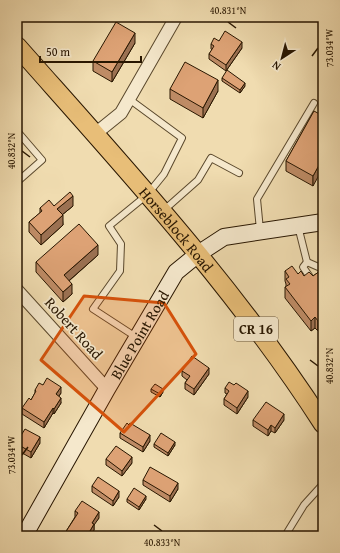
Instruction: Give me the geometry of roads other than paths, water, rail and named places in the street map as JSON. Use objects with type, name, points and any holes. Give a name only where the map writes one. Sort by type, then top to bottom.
[{"type":"main road","name":"Horseblock Road","points":[[17,46],[198,254],[259,332],[323,424]]},
{"type":"street","points":[[95,134],[121,113],[176,17]]},
{"type":"street","name":"Blue Point Road","points":[[24,536],[107,389],[176,272],[198,254],[224,237],[323,222]]},
{"type":"street","name":"Robert Road","points":[[17,290],[107,389]]},
{"type":"lane","points":[[129,99],[182,138],[164,174],[147,195],[109,226],[121,244],[120,271],[93,309],[138,338]]},
{"type":"lane","points":[[260,232],[257,199],[314,103]]},
{"type":"lane","points":[[17,131],[42,160],[17,182]]},
{"type":"lane","points":[[162,212],[198,180],[211,158],[239,173]]},
{"type":"lane","points":[[298,226],[307,262]]},
{"type":"lane","points":[[307,262],[323,269]]},
{"type":"lane","points":[[307,262],[303,267],[315,283]]},
{"type":"lane","points":[[286,536],[304,505],[323,484]]}]
